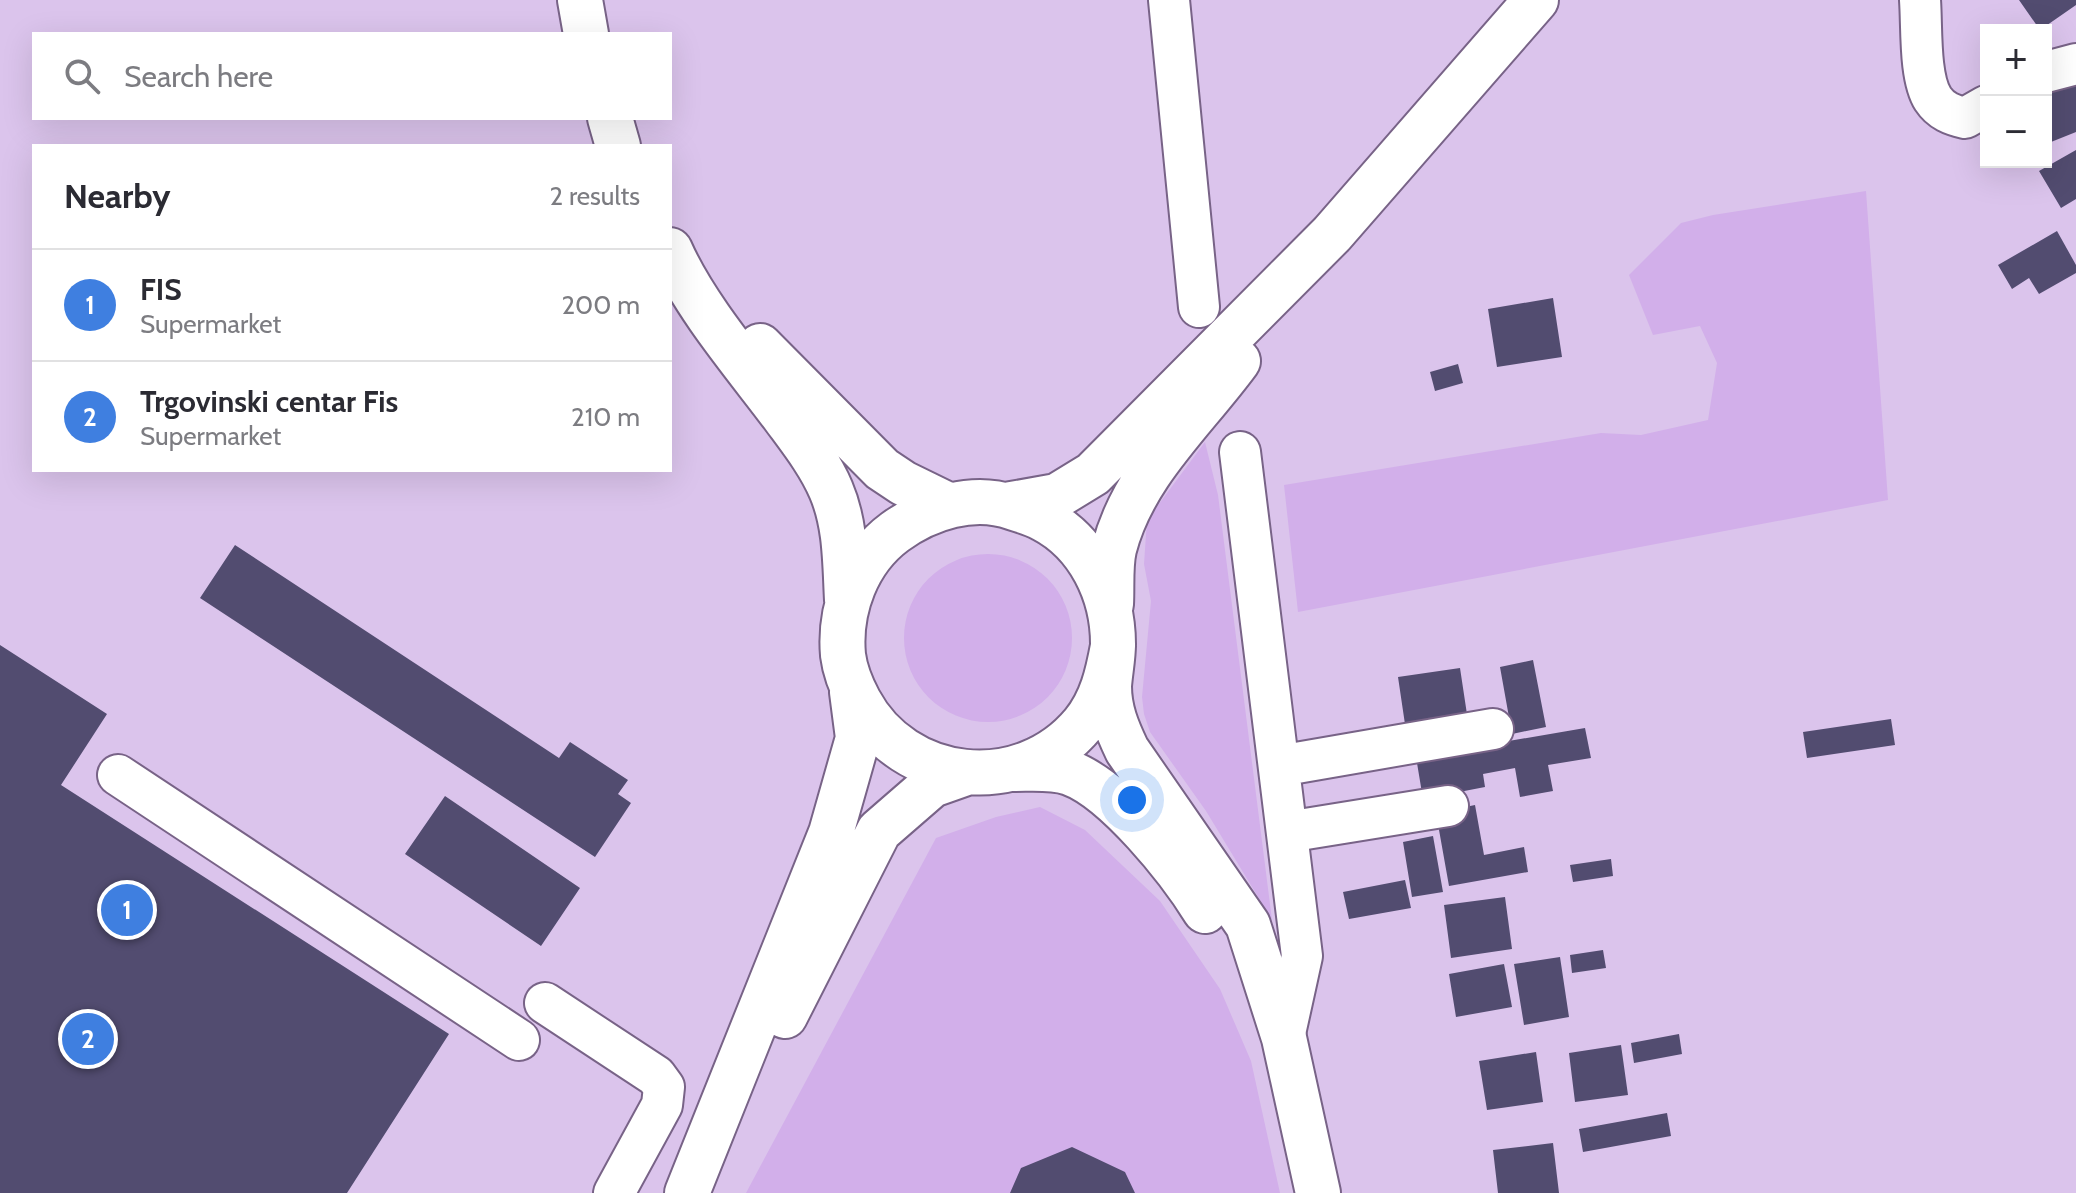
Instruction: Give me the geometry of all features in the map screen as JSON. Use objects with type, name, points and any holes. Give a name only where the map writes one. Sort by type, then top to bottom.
[{"type":"main road","points":[[580,0],[586,32]]},
{"type":"main road","points":[[1006,505],[1057,496],[1093,474],[1332,234],[1536,0]]},
{"type":"main road","points":[[611,120],[617,144]]},
{"type":"main road","points":[[1318,1193],[1284,1038],[1248,925],[1127,750],[1113,721],[1109,688],[1113,552],[1124,519],[1147,474],[1218,388],[1332,234]]},
{"type":"main road","points":[[672,235],[750,336],[882,469],[948,505]]},
{"type":"main road","points":[[672,253],[698,298],[810,451],[831,490],[842,530],[847,603]]},
{"type":"main road","points":[[687,1193],[831,833],[858,738],[844,658],[842,630],[847,603],[861,569],[884,540],[914,518],[948,505],[977,502],[1006,505],[1043,519],[1074,542],[1098,574],[1112,628],[1105,687],[1083,724],[1052,751],[1013,769]]},
{"type":"main road","points":[[851,685],[869,719],[896,746],[929,765],[966,773],[1054,770],[1072,774],[1114,801],[1195,895],[1284,1038]]},
{"type":"main road","points":[[687,1193],[801,987],[879,831],[932,785],[966,773]]},
{"type":"street","points":[[1169,0],[1199,307]]},
{"type":"street","points":[[1920,0],[1926,75],[1933,99],[1948,114],[1965,118],[1980,109]]},
{"type":"street","points":[[2052,70],[2076,64]]},
{"type":"street","points":[[1240,452],[1302,956],[1284,1038]]},
{"type":"street","points":[[1279,766],[1493,729]]},
{"type":"street","points":[[118,775],[519,1040]]},
{"type":"street","points":[[1287,832],[1448,806]]},
{"type":"street","points":[[545,1003],[656,1076],[664,1087],[662,1105],[614,1193]]},
{"type":"shaded area","points":[[1866,191],[1888,500],[1298,612],[1284,485],[1601,433],[1641,435],[1708,420],[1717,363],[1700,326],[1653,335],[1629,275],[1681,223],[1713,215]]},
{"type":"shaded area","points":[[1205,442],[1218,495],[1272,920],[1206,811],[1150,732],[1144,714],[1142,697],[1151,601],[1144,564],[1147,520]]},
{"type":"shaded area","points":[[988,554],[1020,561],[1035,568],[1047,579],[1058,591],[1065,606],[1072,638],[1065,670],[1058,685],[1047,697],[1035,708],[1020,715],[988,722],[956,715],[941,708],[929,697],[918,685],[911,670],[904,638],[911,606],[918,591],[929,579],[941,568],[956,561]]},
{"type":"shaded area","points":[[1040,807],[1085,830],[1160,901],[1220,989],[1251,1061],[1280,1193],[746,1193],[936,838],[996,817]]},
{"type":"building","points":[[2019,0],[2076,0],[2076,5],[2049,24],[2036,24]]},
{"type":"building","points":[[2076,74],[2076,132],[2052,142],[2052,96],[2052,84]]},
{"type":"building","points":[[2076,150],[2076,199],[2061,208],[2039,171],[2052,168],[2052,164]]},
{"type":"building","points":[[2057,231],[2076,265],[2076,273],[2039,294],[2029,278],[2012,289],[1998,265]]},
{"type":"building","points":[[1553,298],[1562,357],[1497,367],[1488,309]]},
{"type":"building","points":[[1458,364],[1463,383],[1435,391],[1430,372]]},
{"type":"building","points":[[235,545],[559,758],[570,742],[628,780],[618,794],[631,803],[595,857],[200,598]]},
{"type":"building","points":[[0,645],[107,714],[61,785],[449,1034],[347,1193],[0,1193]]},
{"type":"building","points":[[1533,660],[1546,727],[1512,734],[1500,667]]},
{"type":"building","points":[[1460,668],[1468,721],[1406,731],[1398,677]]},
{"type":"building","points":[[1891,719],[1895,745],[1807,758],[1803,732]]},
{"type":"building","points":[[1585,728],[1591,758],[1548,765],[1553,791],[1520,797],[1515,768],[1483,774],[1485,787],[1423,799],[1416,757]]},
{"type":"building","points":[[445,796],[580,888],[541,946],[405,854]]},
{"type":"building","points":[[1475,805],[1484,855],[1524,847],[1528,872],[1449,886],[1436,813]]},
{"type":"building","points":[[1433,836],[1443,892],[1412,897],[1403,842]]},
{"type":"building","points":[[1611,859],[1613,876],[1573,882],[1570,865]]},
{"type":"building","points":[[1405,880],[1411,908],[1349,919],[1343,892]]},
{"type":"building","points":[[1505,897],[1512,949],[1451,958],[1444,905]]},
{"type":"building","points":[[1603,950],[1606,968],[1572,973],[1570,955]]},
{"type":"building","points":[[1560,957],[1569,1017],[1524,1025],[1514,964]]},
{"type":"building","points":[[1504,964],[1512,1007],[1456,1017],[1449,974]]},
{"type":"building","points":[[1679,1034],[1682,1054],[1634,1063],[1631,1043]]},
{"type":"building","points":[[1621,1045],[1628,1095],[1575,1102],[1569,1053]]},
{"type":"building","points":[[1536,1052],[1543,1102],[1487,1110],[1479,1061]]},
{"type":"building","points":[[1667,1113],[1671,1136],[1583,1152],[1579,1129]]},
{"type":"building","points":[[1553,1143],[1559,1193],[1498,1193],[1493,1150]]},
{"type":"building","points":[[1072,1147],[1125,1172],[1135,1193],[1010,1193],[1021,1168]]},
{"type":"place","name":"FIS","points":[[127,910]]},
{"type":"place","name":"Trgovinski centar Fis","points":[[88,1039]]}]
